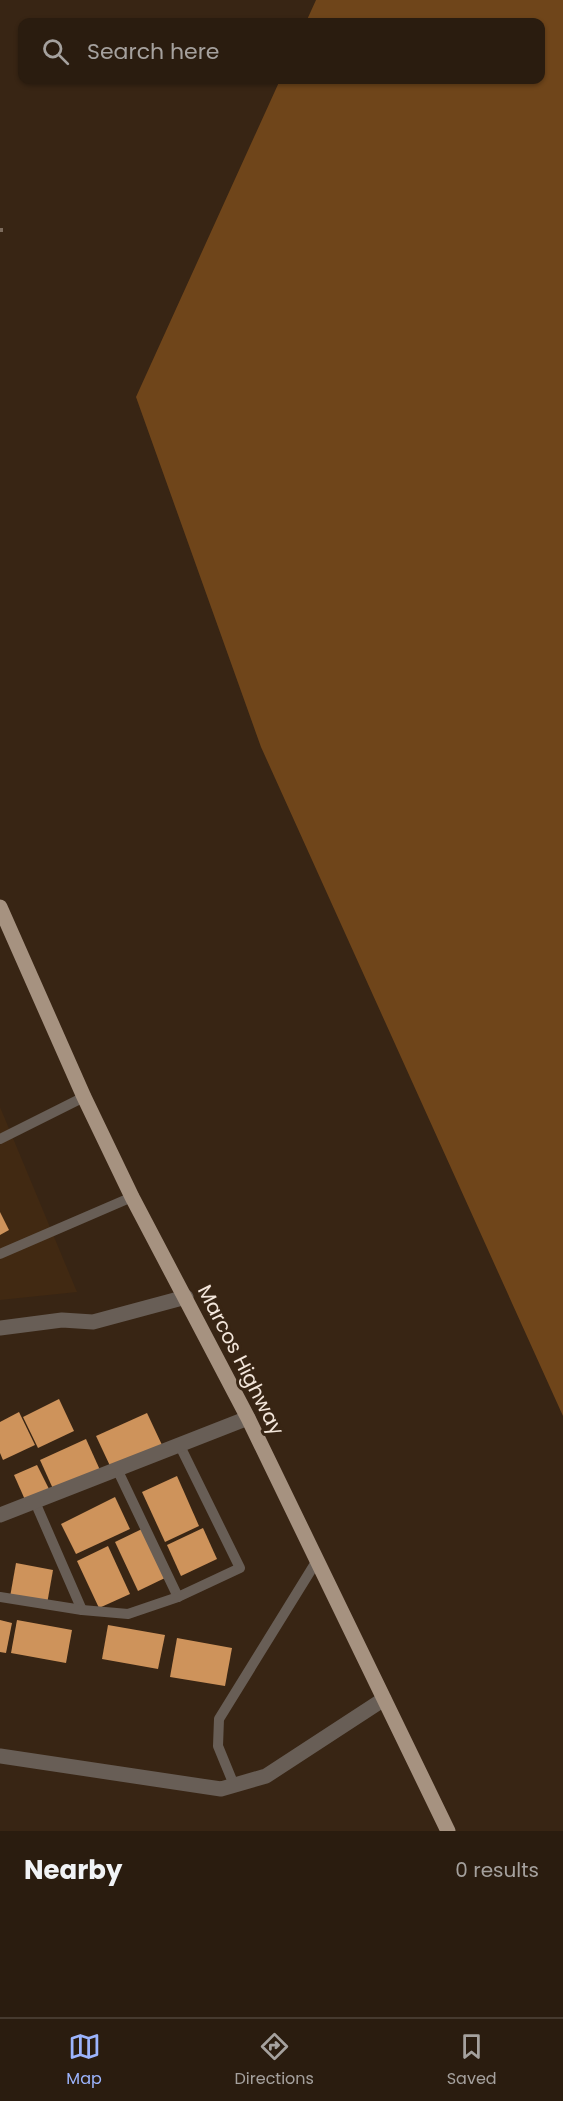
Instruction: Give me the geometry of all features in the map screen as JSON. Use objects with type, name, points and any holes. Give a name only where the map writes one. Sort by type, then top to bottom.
[{"type":"main road","name":"Marcos Highway","points":[[0,907],[84,1097],[132,1197],[248,1418],[448,1831]]},
{"type":"street","points":[[0,1328],[62,1320],[93,1322],[186,1297]]},
{"type":"street","points":[[0,1515],[248,1418]]},
{"type":"street","points":[[0,1756],[221,1789],[266,1776],[384,1699]]},
{"type":"lane","points":[[0,1139],[84,1097]]},
{"type":"lane","points":[[0,1254],[132,1197]]},
{"type":"lane","points":[[0,1597],[82,1610],[128,1614],[178,1597],[240,1568],[180,1446]]},
{"type":"lane","points":[[117,1470],[178,1597]]},
{"type":"lane","points":[[35,1503],[82,1610]]},
{"type":"lane","points":[[234,1785],[218,1746],[219,1719],[316,1562]]},
{"type":"shaded area","points":[[316,0],[563,0],[563,1416],[261,747],[136,397],[278,84],[545,84],[545,18],[308,18]]},
{"type":"shaded area","points":[[0,1107],[77,1292],[0,1300]]},
{"type":"building","points":[[0,1212],[9,1230],[0,1235]]},
{"type":"building","points":[[59,1399],[74,1431],[38,1448],[23,1417]]},
{"type":"building","points":[[19,1412],[35,1445],[3,1460],[0,1453],[0,1422]]},
{"type":"building","points":[[147,1413],[162,1445],[111,1468],[96,1436]]},
{"type":"building","points":[[86,1439],[100,1470],[54,1491],[40,1460]]},
{"type":"building","points":[[37,1465],[50,1491],[26,1502],[14,1475]]},
{"type":"building","points":[[177,1476],[199,1526],[165,1542],[142,1492]]},
{"type":"building","points":[[115,1497],[130,1529],[76,1554],[61,1524]]},
{"type":"building","points":[[144,1528],[167,1577],[138,1591],[115,1542]]},
{"type":"building","points":[[203,1528],[217,1559],[181,1576],[167,1545]]},
{"type":"building","points":[[108,1546],[130,1594],[99,1608],[77,1561]]},
{"type":"building","points":[[16,1563],[53,1570],[47,1604],[10,1597]]},
{"type":"building","points":[[0,1620],[12,1623],[6,1653],[0,1652]]},
{"type":"building","points":[[17,1620],[72,1630],[66,1663],[11,1653]]},
{"type":"building","points":[[108,1625],[165,1635],[158,1669],[102,1659]]},
{"type":"building","points":[[177,1638],[232,1648],[225,1686],[170,1677]]}]
